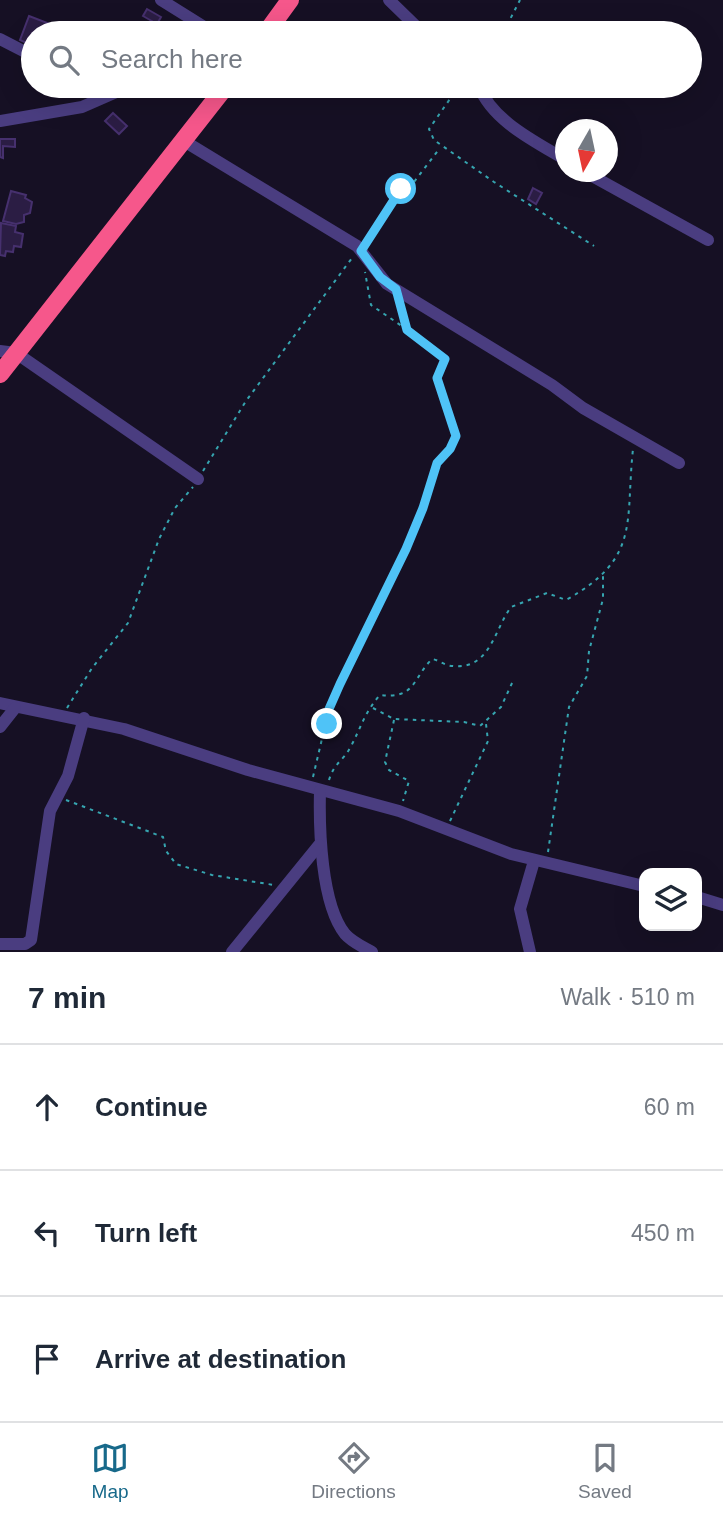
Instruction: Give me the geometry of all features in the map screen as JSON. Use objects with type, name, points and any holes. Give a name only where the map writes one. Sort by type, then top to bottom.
[{"type":"highway","points":[[275,21],[290,0]]},
{"type":"highway","points":[[0,374],[8,352],[184,141],[214,98]]},
{"type":"street","points":[[161,0],[195,21]]},
{"type":"street","points":[[389,0],[411,21]]},
{"type":"street","points":[[0,39],[21,50]]},
{"type":"street","points":[[0,121],[82,107],[103,98]]},
{"type":"street","points":[[486,98],[515,128],[555,154]]},
{"type":"street","points":[[184,141],[348,240],[363,254],[380,277],[396,289],[552,385],[591,413],[679,463]]},
{"type":"street","points":[[603,182],[708,240]]},
{"type":"street","points":[[8,352],[198,479]]},
{"type":"street","points":[[0,703],[15,708],[85,719],[319,790],[399,811],[540,862],[639,885]]},
{"type":"street","points":[[0,727],[15,708]]},
{"type":"street","points":[[0,944],[25,944],[31,940],[46,828],[56,796],[68,775],[85,719]]},
{"type":"street","points":[[319,790],[319,845],[340,927],[347,937],[372,952]]},
{"type":"street","points":[[232,952],[319,845]]},
{"type":"street","points":[[530,952],[520,909],[540,862]]},
{"type":"street","points":[[702,899],[723,905]]},
{"type":"path","points":[[509,21],[520,0]]},
{"type":"path","points":[[451,98],[429,129],[430,135],[441,147],[594,246]]},
{"type":"path","points":[[319,790],[329,709],[406,549],[437,463],[450,449],[456,436],[437,378],[445,359],[371,305],[367,295],[363,254],[394,197],[401,189],[414,182],[441,147]]},
{"type":"path","points":[[396,289],[407,330]]},
{"type":"path","points":[[319,790],[334,766],[348,752],[361,719],[380,695],[394,696],[412,688],[432,659],[453,666],[480,659],[492,644],[508,612],[517,604],[547,593],[566,600],[613,565],[627,531],[634,437]]},
{"type":"path","points":[[540,862],[569,707],[587,676],[589,651],[603,599],[603,575]]},
{"type":"path","points":[[372,708],[394,719],[464,722],[480,726],[486,723],[507,698],[513,681]]},
{"type":"path","points":[[394,719],[386,766],[410,785],[399,811]]},
{"type":"path","points":[[446,829],[488,741],[486,723]]},
{"type":"path","points":[[56,796],[163,837],[166,851],[180,866],[285,887]]},
{"type":"building","points":[[147,9],[161,17],[159,21],[152,21],[143,16]]},
{"type":"building","points":[[29,16],[42,21],[27,21]]},
{"type":"building","points":[[113,113],[127,126],[119,134],[105,121]]},
{"type":"building","points":[[0,139],[15,139],[15,147],[3,146],[3,158],[0,157]]},
{"type":"building","points":[[533,188],[542,193],[536,204],[528,199]]},
{"type":"building","points":[[11,191],[26,195],[25,198],[32,202],[30,213],[24,215],[24,222],[16,224],[3,221]]},
{"type":"building","points":[[1,223],[16,226],[15,232],[23,234],[21,247],[14,246],[13,252],[6,251],[5,256],[0,255]]},
{"type":"route","points":[[327,724],[329,709],[340,684],[418,522],[437,463],[450,449],[456,436],[455,425],[442,400],[437,378],[445,359],[437,350],[407,330],[396,289],[380,277],[361,251],[401,189]]}]
